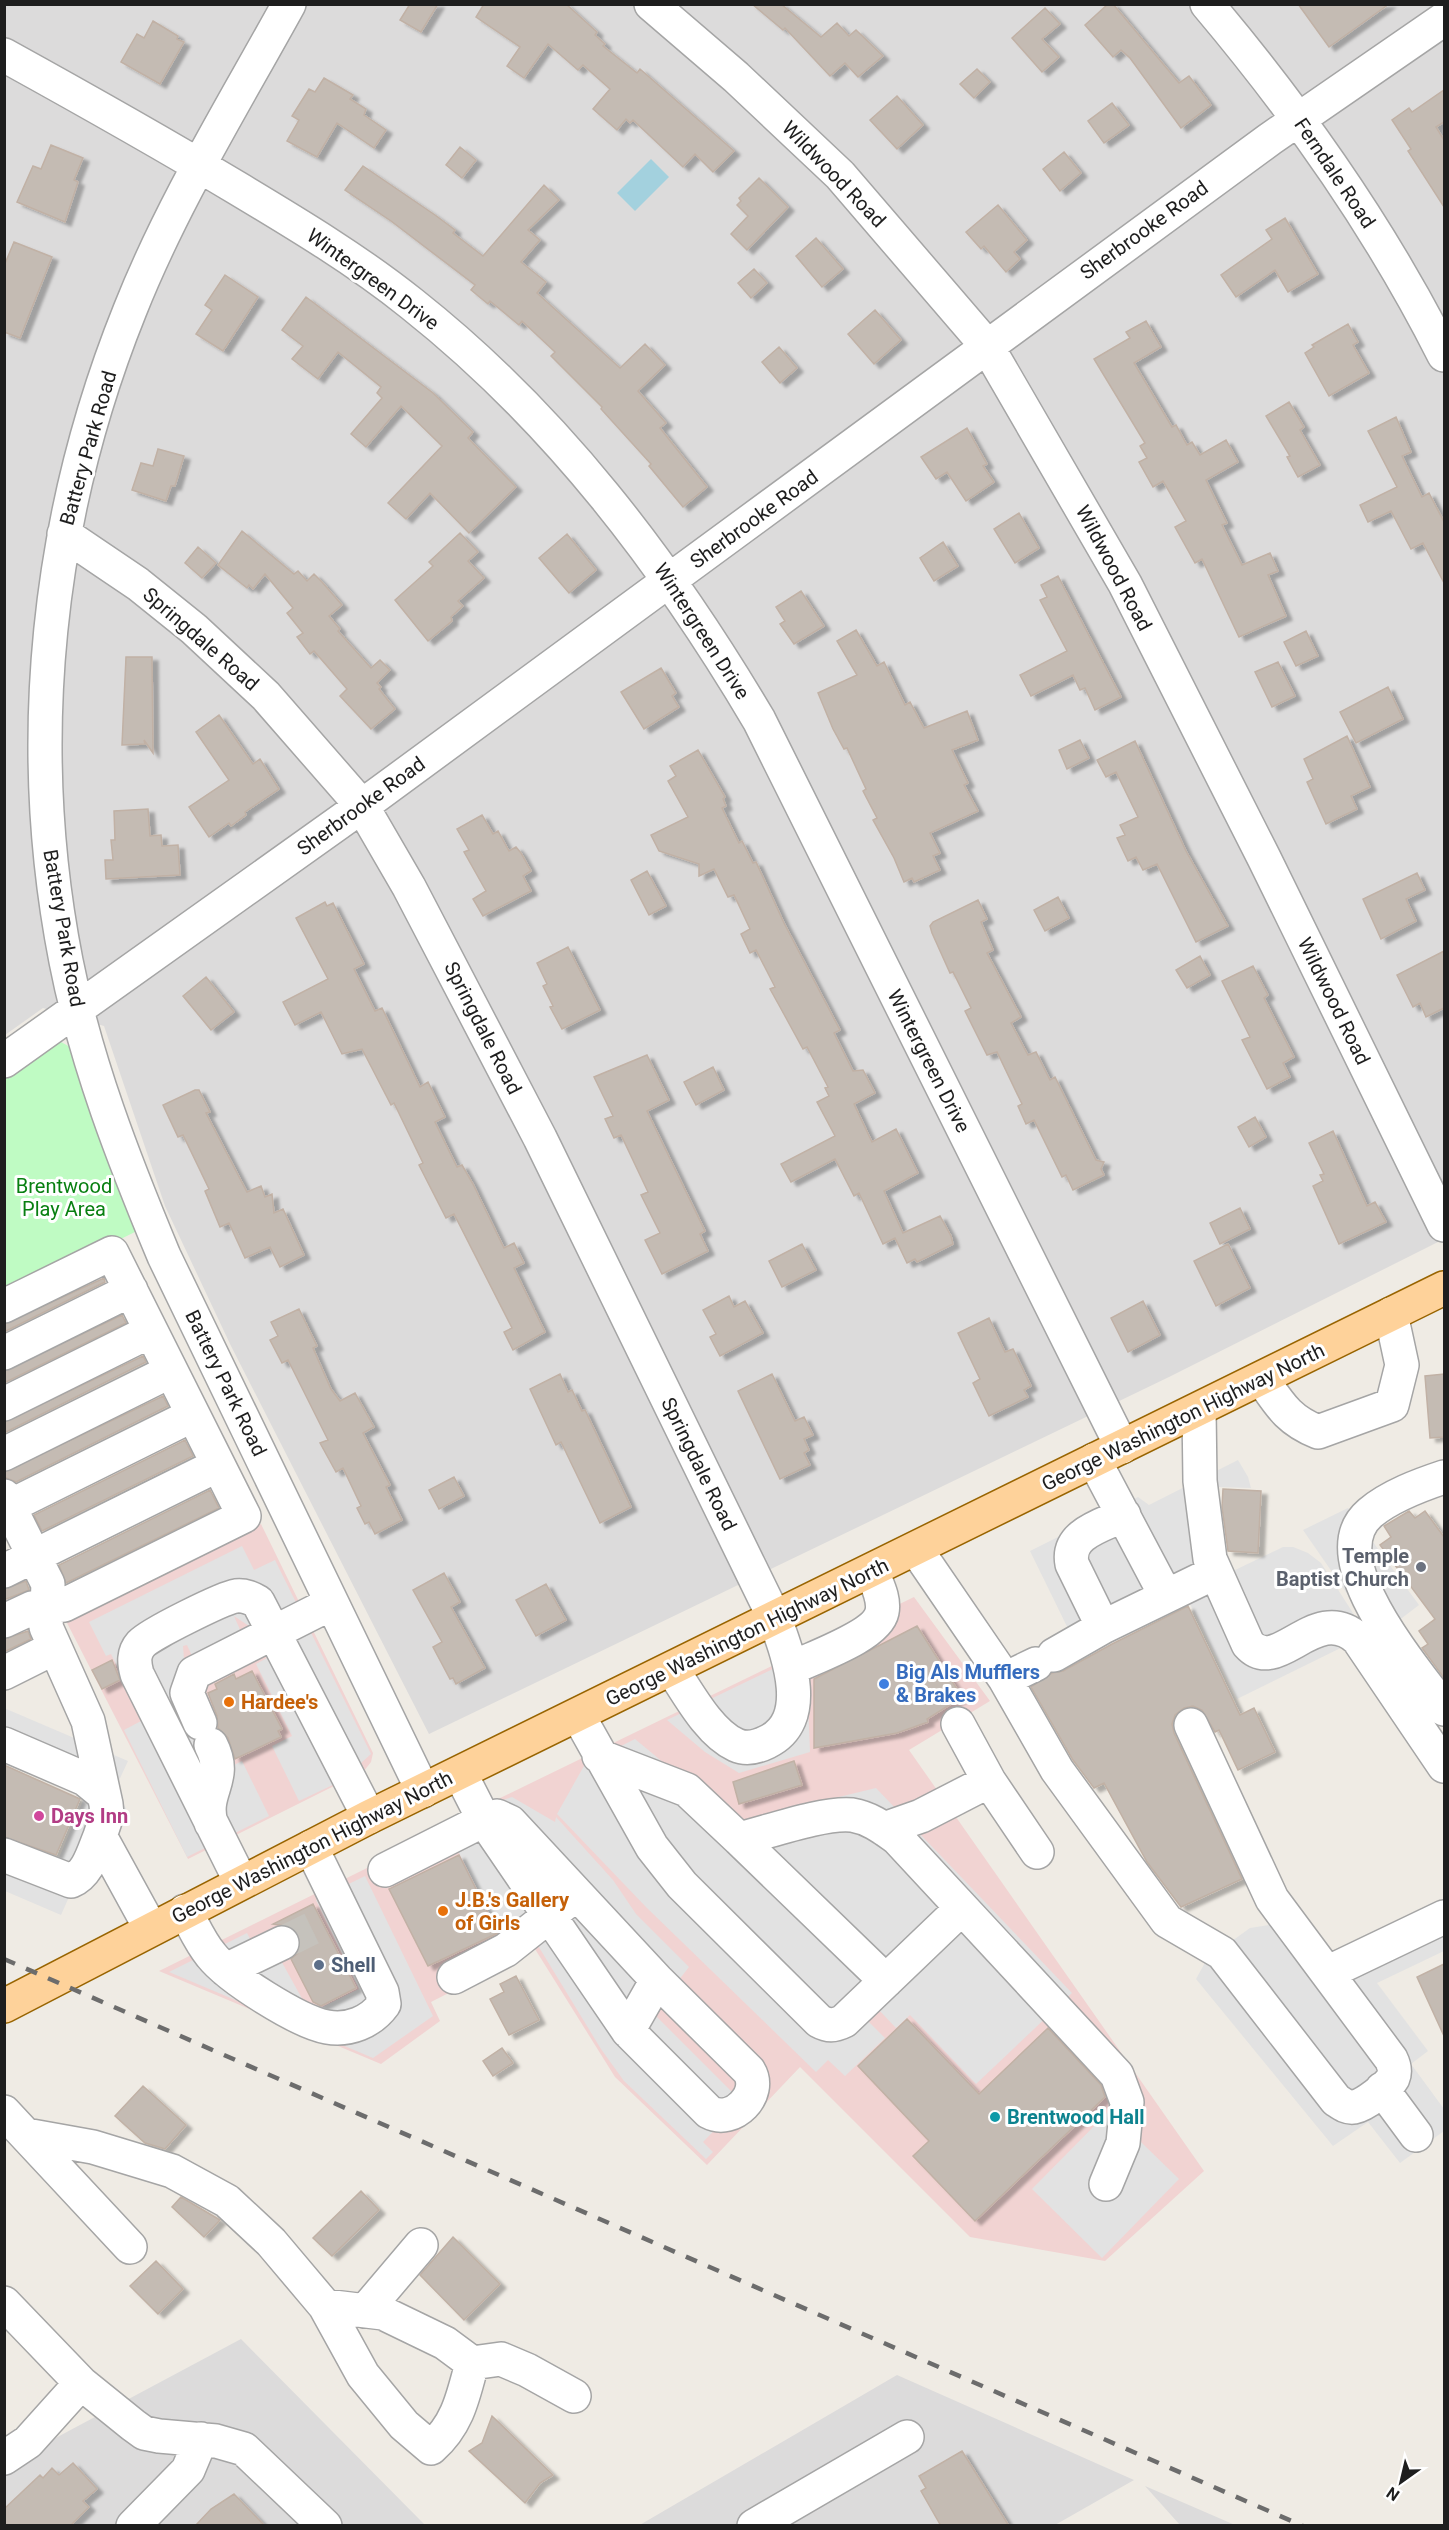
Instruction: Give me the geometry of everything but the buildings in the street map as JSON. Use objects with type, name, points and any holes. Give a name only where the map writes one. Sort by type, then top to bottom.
[{"type":"main road","name":"George Washington Highway North","points":[[4,2006],[369,1817],[1444,1288]]},
{"type":"street","name":"Battery Park Road","points":[[289,4],[200,166],[145,274],[129,312],[94,413],[75,478],[64,534],[45,679],[49,835],[56,904],[78,1010],[96,1077],[130,1175],[164,1256],[423,1791]]},
{"type":"street","name":"Wildwood Road","points":[[651,4],[736,76],[840,175],[987,346],[1125,584],[1264,858],[1444,1225]]},
{"type":"street","name":"Ferndale Road","points":[[1207,4],[1326,156],[1389,254],[1444,355]]},
{"type":"street","name":"Sherbrooke Road","points":[[4,1061],[362,806],[1298,119],[1444,19]]},
{"type":"street","name":"Wintergreen Drive","points":[[4,55],[312,232],[412,303],[476,358],[596,483],[671,580],[710,638],[759,720],[1108,1453],[1124,1515],[1166,1596]]},
{"type":"street","name":"Springdale Road","points":[[64,534],[138,584],[194,629],[266,696],[362,806],[409,887],[540,1138],[775,1619],[792,1668]]},
{"type":"street","points":[[4,1306],[112,1253],[244,1516],[64,1605],[32,1608],[4,1621]]},
{"type":"street","points":[[4,1353],[130,1290]]},
{"type":"street","points":[[1262,1379],[1286,1415],[1318,1432],[1392,1405],[1402,1365],[1391,1314]]},
{"type":"street","points":[[4,1404],[151,1331]]},
{"type":"street","points":[[4,1454],[171,1371]]},
{"type":"street","points":[[1199,1410],[1200,1480],[1210,1559],[1214,1573],[1248,1644],[1255,1651],[1263,1654],[1273,1652],[1321,1629],[1335,1626],[1348,1629],[1358,1639],[1444,1766]]},
{"type":"street","points":[[4,1855],[71,1881],[79,1878],[85,1870],[107,1815],[88,1721],[46,1627],[48,1584],[6,1504],[193,1415]]},
{"type":"street","points":[[4,1571],[218,1465]]},
{"type":"street","points":[[1444,1477],[1417,1486],[1369,1514],[1355,1536],[1355,1561],[1366,1594],[1384,1624],[1444,1709]]},
{"type":"street","points":[[1103,1627],[1072,1564],[1070,1553],[1074,1543],[1082,1535],[1124,1515]]},
{"type":"street","points":[[916,1549],[1005,1679],[1057,1770],[1167,1921],[1222,1953],[1336,2100],[1344,2106],[1353,2107],[1394,2077],[1395,2068],[1391,2059],[1272,1899],[1191,1725]]},
{"type":"street","points":[[672,1669],[701,1713],[737,1746],[749,1748],[775,1738],[789,1723],[792,1668],[867,1632],[878,1623],[882,1610],[881,1596],[872,1571]]},
{"type":"street","points":[[1005,1679],[1103,1627],[1214,1573]]},
{"type":"street","points":[[241,1882],[137,1674],[134,1664],[135,1653],[149,1638],[238,1595],[258,1602],[275,1631],[369,1817]]},
{"type":"street","points":[[211,1822],[208,1812],[219,1766],[188,1693],[194,1673],[332,1603]]},
{"type":"street","points":[[4,1673],[54,1648]]},
{"type":"street","points":[[578,1714],[652,1847],[682,1885],[819,2021],[826,2025],[836,2025],[844,2021],[962,1908]]},
{"type":"street","points":[[958,1724],[989,1781],[1037,1852]]},
{"type":"street","points":[[4,1744],[85,1779],[102,1793]]},
{"type":"street","points":[[599,1755],[687,1790],[886,1981]]},
{"type":"street","points":[[385,1870],[484,1820],[497,1816],[510,1822],[657,1980],[749,2071],[754,2079],[754,2089],[735,2112],[727,2116],[718,2116],[701,2104],[628,2031],[548,1917],[484,1820],[460,1773]]},
{"type":"street","points":[[884,1828],[921,1816],[989,1781]]},
{"type":"street","points":[[739,1839],[826,1817],[852,1815],[877,1822],[897,1838],[1117,2075],[1127,2102],[1123,2142],[1106,2184]]},
{"type":"street","points":[[100,1836],[151,1929]]},
{"type":"street","points":[[185,1911],[211,1955],[226,1970],[258,1993],[295,2014],[328,2028],[362,2024],[376,2014],[384,2004],[382,1992],[333,1918],[311,1847]]},
{"type":"street","points":[[454,1977],[506,1950],[577,1894]]},
{"type":"street","points":[[1327,1973],[1444,1917]]},
{"type":"street","points":[[226,1970],[282,1943]]},
{"type":"street","points":[[628,2031],[657,1980]]},
{"type":"street","points":[[1382,2088],[1416,2135]]},
{"type":"street","points":[[4,2112],[130,2247]]},
{"type":"street","points":[[26,2135],[93,2147],[172,2171],[227,2201],[262,2234],[325,2306],[363,2375],[404,2426],[431,2448],[447,2434],[460,2411],[472,2363]]},
{"type":"street","points":[[364,2311],[421,2245]]},
{"type":"street","points":[[4,2303],[81,2383],[144,2433],[216,2440],[244,2450],[324,2526]]},
{"type":"street","points":[[325,2306],[383,2313],[445,2343],[472,2363],[501,2359],[527,2370],[574,2396]]},
{"type":"street","points":[[4,2458],[28,2442],[81,2383]]},
{"type":"street","points":[[754,2526],[908,2437]]},
{"type":"street","points":[[133,2526],[188,2470],[201,2439]]},
{"type":"shaded area","points":[[5,5],[1444,5],[1444,1239],[1169,1377],[429,1734],[231,1346],[165,1206],[104,1026],[43,1008],[5,1035]]},
{"type":"shaded area","points":[[1238,1460],[1248,1477],[1251,1488],[1219,1487],[1217,1530],[1231,1572],[1283,1547],[1293,1547],[1308,1553],[1321,1563],[1367,1635],[1237,1699],[1187,1598],[1079,1651],[1030,1551],[1138,1497],[1149,1505]]},
{"type":"shaded area","points":[[1348,1508],[1419,1605],[1377,1637],[1303,1530]]},
{"type":"shaded area","points":[[261,1524],[373,1753],[371,1762],[364,1771],[188,1859],[65,1619]]},
{"type":"shaded area","points":[[242,1546],[254,1570],[275,1560],[371,1754],[361,1763],[360,1772],[299,1801],[272,1746],[292,1736],[256,1664],[267,1658],[252,1628],[234,1616],[241,1632],[192,1656],[187,1645],[183,1646],[184,1659],[175,1698],[203,1753],[228,1768],[242,1761],[269,1816],[187,1857],[124,1730],[143,1720],[111,1654],[106,1656],[89,1622]]},
{"type":"shaded area","points":[[914,1597],[990,1701],[909,1750],[1204,2171],[1105,2261],[970,2237],[800,2067],[707,2165],[615,2077],[535,1949],[431,2002],[440,2021],[381,2064],[159,1971],[365,1869],[496,1800]]},
{"type":"shaded area","points":[[806,1653],[810,1752],[739,1773],[705,1752],[667,1720]]},
{"type":"shaded area","points":[[4,1708],[128,1761],[116,1787],[128,1813],[100,1880],[69,1897],[61,1915],[5,1891],[5,1844],[56,1865],[87,1791],[5,1755]]},
{"type":"shaded area","points":[[635,1739],[735,1822],[876,1788],[1072,1993],[976,2084],[910,2015],[896,2028],[878,2009],[867,2020],[885,2038],[845,2076],[828,2060],[816,2072],[646,1907],[557,1814],[585,1764]]},
{"type":"shaded area","points":[[512,1797],[555,1822],[556,1817],[613,1880],[636,1914],[689,1967],[653,2013],[742,2102],[703,2142],[713,2152],[706,2159],[624,2081],[601,2049],[537,1944],[508,1963],[495,1936],[499,1934],[458,1851],[387,1886],[372,1859],[490,1800],[494,1803]]},
{"type":"shaded area","points":[[365,1876],[433,2016],[373,2058],[169,1972],[247,1933],[263,1964],[279,1957],[310,2013],[359,1989],[316,1900]]},
{"type":"shaded area","points":[[1444,1903],[1444,1951],[1377,1983],[1428,2051],[1411,2064],[1444,2109],[1444,2131],[1400,2163],[1368,2122],[1333,2146],[1196,1979],[1207,1959],[1250,1928],[1302,1920],[1331,1960]]},
{"type":"shaded area","points":[[1109,2111],[1179,2179],[1102,2258],[1032,2189]]},
{"type":"shaded area","points":[[241,2339],[425,2525],[5,2526],[5,2465]]},
{"type":"shaded area","points":[[897,2375],[1134,2480],[1055,2525],[638,2526]]},
{"type":"shaded area","points":[[1145,2486],[1235,2525],[1180,2525]]},
{"type":"green space","name":"Brentwood Play Area","points":[[54,1042],[61,1042],[72,1048],[141,1229],[5,1296],[5,1077]]},
{"type":"water","points":[[651,159],[669,177],[635,211],[617,193]]},
{"type":"tunnel","points":[[282,1943],[323,1923]]},
{"type":"railway","points":[[4,1959],[1303,2526]]},
{"type":"place","name":"Temple Baptist Church","points":[[1421,1567]]},
{"type":"place","name":"Big Als Mufflers & Brakes","points":[[884,1684]]},
{"type":"place","name":"Hardee's","points":[[229,1702]]},
{"type":"place","name":"Days Inn","points":[[39,1816]]},
{"type":"place","name":"J.B.'s Gallery of Girls","points":[[443,1911]]},
{"type":"place","name":"Shell","points":[[319,1965]]},
{"type":"place","name":"Brentwood Hall","points":[[995,2117]]}]
